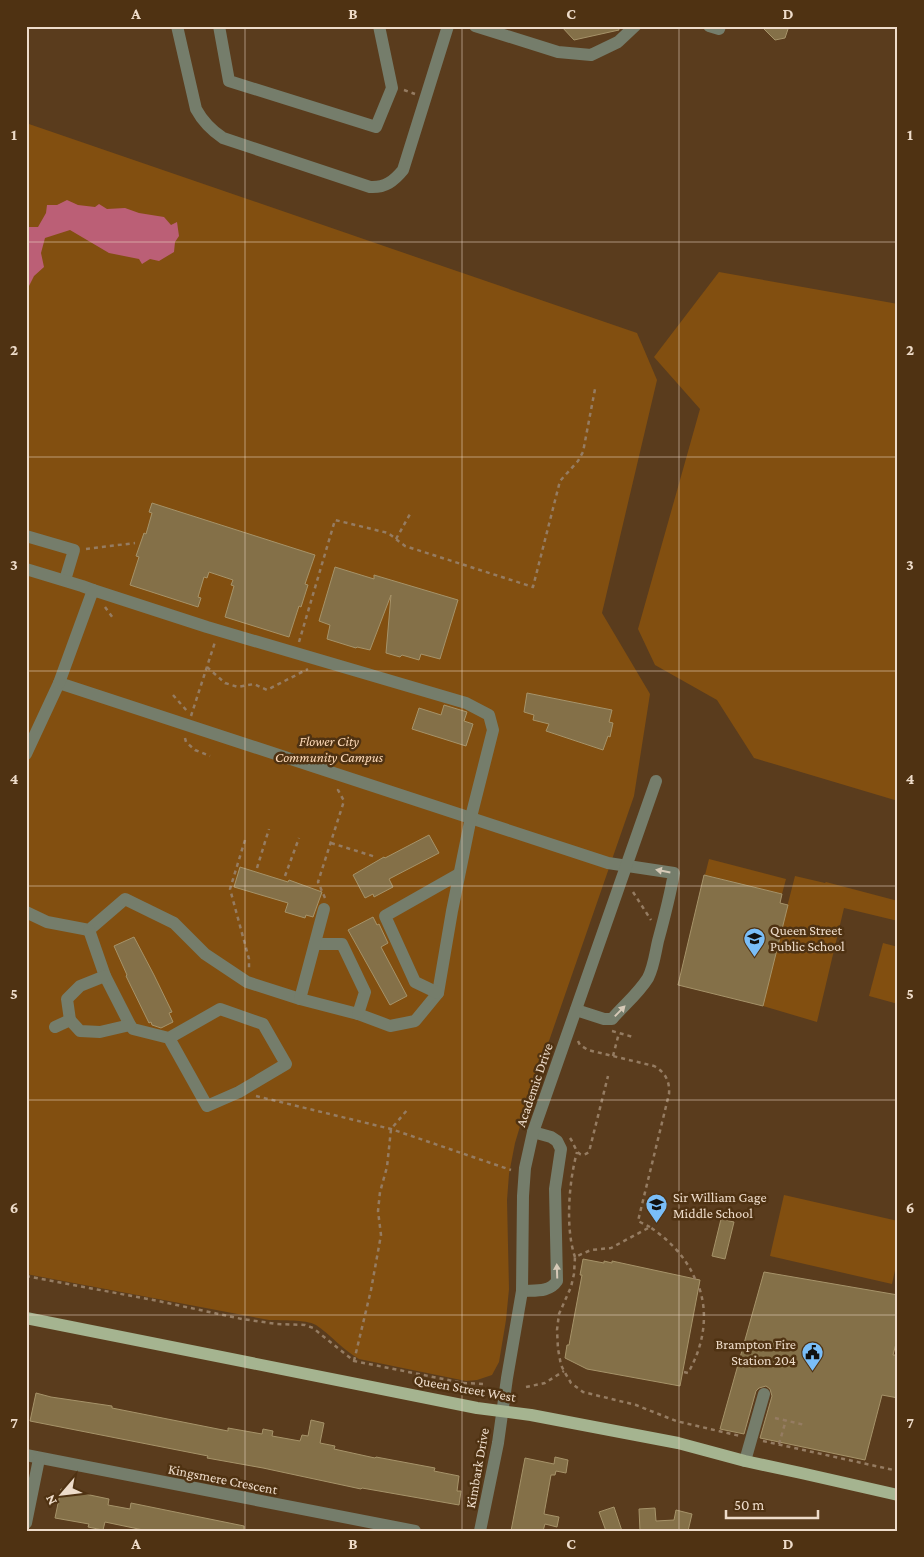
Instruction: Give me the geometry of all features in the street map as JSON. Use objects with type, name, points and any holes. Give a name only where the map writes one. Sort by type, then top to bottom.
[{"type":"main road","name":"Queen Street West","points":[[26,1318],[477,1408],[531,1415],[678,1444],[744,1461],[898,1495]]},
{"type":"street","points":[[177,26],[196,109],[203,121],[212,130],[224,138],[377,188],[395,180],[403,170],[448,26]]},
{"type":"street","points":[[217,27],[229,81],[376,127],[392,88],[379,26]]},
{"type":"street","points":[[475,26],[558,52],[591,55],[618,42],[634,26]]},
{"type":"street","points":[[709,26],[719,29],[720,26]]},
{"type":"street","points":[[26,536],[74,550],[65,580]]},
{"type":"street","points":[[26,569],[207,627],[466,703],[489,715],[493,730],[459,874],[438,993],[415,1021],[390,1026],[358,1014],[300,1000],[247,982],[205,954],[174,923],[125,899],[89,930]]},
{"type":"street","points":[[26,754],[59,683],[92,590]]},
{"type":"street","points":[[59,683],[608,863],[674,873],[655,963],[647,979],[632,999],[612,1019],[604,1019],[576,1010]]},
{"type":"street","name":"Academic Drive","points":[[502,1411],[522,1291],[522,1196],[525,1168],[533,1132],[656,781]]},
{"type":"street","points":[[438,993],[415,982],[385,916],[459,874]]},
{"type":"street","points":[[300,1000],[324,909]]},
{"type":"street","points":[[26,912],[48,922],[89,930]]},
{"type":"street","points":[[89,930],[105,976],[132,1029],[169,1038],[220,1008],[263,1024],[286,1064],[239,1092],[207,1106],[169,1038]]},
{"type":"street","points":[[315,944],[342,944],[365,992],[358,1014]]},
{"type":"street","points":[[105,976],[80,986],[67,999],[70,1020],[80,1031],[100,1032],[130,1025]]},
{"type":"street","points":[[55,1026],[70,1020]]},
{"type":"street","points":[[522,1291],[548,1289],[554,1286],[557,1281],[554,1189],[561,1150],[557,1141],[551,1137],[533,1132]]},
{"type":"street","points":[[744,1461],[764,1394]]},
{"type":"street","name":"Kimbark Drive","points":[[480,1531],[498,1443],[502,1411]]},
{"type":"street","name":"Kingsmere Crescent","points":[[26,1456],[415,1531]]},
{"type":"street","points":[[26,1523],[40,1459]]},
{"type":"path","points":[[392,88],[426,98]]},
{"type":"path","points":[[298,645],[335,520],[388,533],[405,546],[533,587],[560,481],[578,461],[583,452],[595,389]]},
{"type":"path","points":[[396,539],[410,514]]},
{"type":"path","points":[[74,550],[134,543]]},
{"type":"path","points":[[173,695],[191,716],[215,641]]},
{"type":"path","points":[[207,667],[225,683],[236,687],[254,684],[267,690],[296,674],[312,669]]},
{"type":"path","points":[[189,725],[185,734],[186,742],[195,750],[210,756]]},
{"type":"path","points":[[324,909],[325,896],[318,882],[344,801],[338,790],[340,774]]},
{"type":"path","points":[[257,868],[269,830]]},
{"type":"path","points":[[285,876],[299,838]]},
{"type":"path","points":[[245,840],[230,888],[249,959],[247,982]]},
{"type":"path","points":[[331,843],[376,857]]},
{"type":"path","points":[[633,892],[649,919],[655,919]]},
{"type":"path","points":[[613,1056],[619,1033],[633,1037]]},
{"type":"path","points":[[578,1041],[580,1046],[588,1050],[654,1066],[666,1076],[670,1087],[638,1222],[650,1228],[667,1241],[690,1268],[695,1279]]},
{"type":"path","points":[[577,1152],[585,1154],[590,1152],[608,1076]]},
{"type":"path","points":[[239,1092],[391,1129],[511,1170]]},
{"type":"path","points":[[354,1360],[382,1235],[378,1211],[380,1192],[387,1167],[391,1129],[408,1109]]},
{"type":"path","points":[[568,1136],[574,1143],[577,1152],[572,1172],[570,1198],[571,1238],[576,1256],[571,1287],[559,1314],[557,1330],[558,1349],[564,1371],[571,1383],[588,1394],[622,1401],[676,1421],[731,1434]]},
{"type":"path","points":[[576,1256],[591,1250],[611,1248],[650,1228]]},
{"type":"path","points":[[26,1276],[242,1319],[277,1324],[305,1325],[314,1328],[354,1360],[463,1383],[485,1384]]},
{"type":"path","points":[[684,1372],[688,1373],[692,1366],[704,1331],[703,1305],[699,1287]]},
{"type":"path","points":[[526,1387],[545,1383],[564,1371]]},
{"type":"path","points":[[775,1418],[805,1425]]},
{"type":"path","points":[[779,1444],[786,1420]]},
{"type":"path","points":[[774,1443],[898,1471]]},
{"type":"green space","name":"Flower City Community Campus","points":[[26,123],[637,333],[657,380],[602,613],[650,694],[634,796],[515,1143],[509,1174],[507,1200],[509,1289],[506,1320],[499,1362],[492,1375],[466,1381],[359,1359],[311,1323],[269,1320],[26,1274]]},
{"type":"green space","points":[[719,272],[898,304],[898,801],[754,758],[717,700],[655,665],[638,629],[700,409],[654,357]]},
{"type":"green space","points":[[709,859],[786,879],[782,894],[705,875]]},
{"type":"green space","points":[[795,876],[898,901],[898,921],[844,908],[817,1022],[763,1006]]},
{"type":"green space","points":[[883,943],[898,947],[898,1004],[869,996]]},
{"type":"green space","points":[[784,1195],[898,1221],[898,1256],[892,1284],[770,1256]]},
{"type":"shaded area","points":[[67,200],[78,205],[95,207],[99,204],[107,209],[125,208],[139,213],[164,217],[171,225],[177,222],[179,236],[175,242],[174,252],[159,261],[150,259],[142,264],[139,259],[109,253],[70,230],[45,238],[41,253],[44,267],[34,276],[26,292],[26,227],[38,227],[46,213],[47,205],[57,205]]},
{"type":"building","points":[[561,26],[618,26],[619,30],[574,40]]},
{"type":"building","points":[[761,26],[789,26],[785,38],[775,40]]},
{"type":"building","points":[[152,503],[315,555],[305,584],[308,585],[289,637],[225,617],[234,586],[231,585],[233,580],[209,572],[207,578],[204,577],[198,597],[201,598],[198,607],[130,585],[139,557],[136,556],[144,533],[146,534],[152,513],[149,512]]},
{"type":"building","points":[[335,567],[374,579],[374,575],[458,600],[440,659],[421,654],[419,660],[386,653],[391,595],[370,650],[356,648],[327,639],[330,625],[319,621]]},
{"type":"building","points":[[527,693],[612,710],[609,722],[613,723],[610,737],[608,736],[603,750],[546,731],[549,724],[533,720],[534,715],[524,712]]},
{"type":"building","points":[[444,705],[467,712],[464,721],[473,724],[466,746],[412,729],[419,708],[441,715]]},
{"type":"building","points":[[429,835],[439,853],[389,879],[393,887],[374,897],[373,894],[365,898],[353,875]]},
{"type":"building","points":[[240,867],[288,882],[289,880],[322,892],[313,917],[306,915],[305,918],[285,912],[288,903],[234,887]]},
{"type":"building","points":[[704,875],[782,894],[780,903],[788,905],[763,1006],[678,985]]},
{"type":"building","points":[[373,917],[377,925],[379,924],[388,943],[381,947],[407,996],[390,1005],[348,930]]},
{"type":"building","points":[[134,937],[172,1012],[169,1013],[173,1022],[161,1028],[152,1025],[151,1022],[149,1023],[114,946]]},
{"type":"building","points":[[721,1219],[734,1222],[725,1259],[712,1256]]},
{"type":"building","points":[[583,1259],[604,1263],[604,1261],[612,1263],[612,1261],[700,1280],[680,1386],[587,1369],[565,1358],[582,1275],[580,1275]]},
{"type":"building","name":"Brampton Fire Station 204","points":[[764,1272],[898,1295],[898,1336],[893,1355],[898,1355],[898,1398],[882,1395],[865,1460],[760,1438],[772,1396],[770,1389],[766,1386],[756,1391],[744,1434],[720,1429]]},
{"type":"building","points":[[36,1393],[112,1406],[112,1408],[228,1431],[228,1428],[262,1434],[263,1429],[273,1431],[272,1436],[300,1441],[302,1435],[308,1436],[311,1420],[324,1423],[320,1443],[335,1446],[334,1449],[435,1468],[434,1471],[459,1476],[457,1491],[461,1491],[459,1505],[361,1489],[207,1458],[208,1456],[30,1421]]},
{"type":"building","points":[[555,1457],[568,1460],[566,1473],[556,1471],[555,1475],[551,1475],[544,1514],[559,1517],[557,1527],[545,1524],[543,1531],[511,1531],[525,1458],[554,1464]]},
{"type":"building","points":[[61,1489],[109,1499],[108,1505],[130,1509],[131,1503],[244,1526],[244,1531],[148,1531],[105,1522],[103,1530],[88,1527],[89,1524],[55,1518]]},
{"type":"building","points":[[614,1507],[622,1531],[606,1531],[599,1512]]},
{"type":"building","points":[[655,1508],[656,1521],[674,1520],[676,1510],[692,1514],[688,1531],[640,1531],[639,1509]]},
{"type":"place","name":"Queen Street Public School","points":[[754,957]]},
{"type":"place","name":"Sir William Gage Middle School","points":[[657,1224]]},
{"type":"place","name":"Brampton Fire Station 204","points":[[812,1371]]}]
